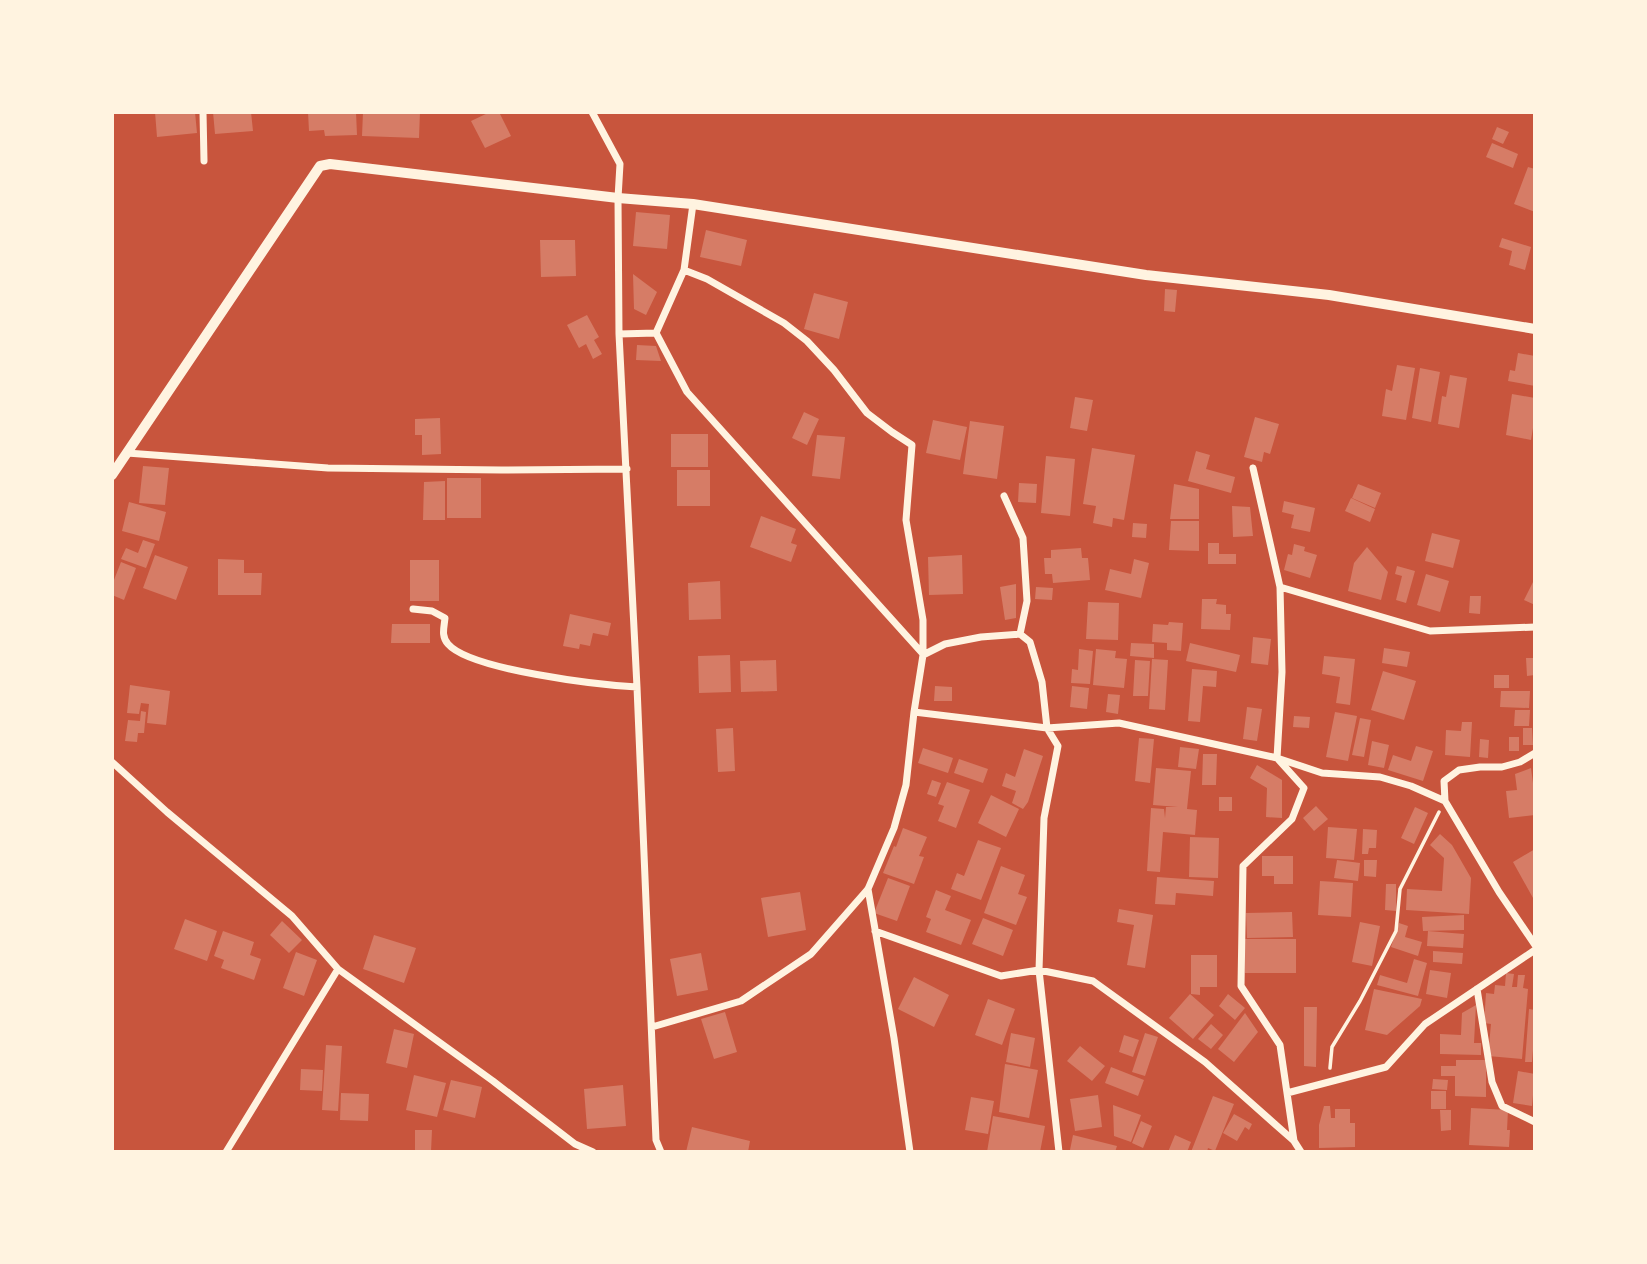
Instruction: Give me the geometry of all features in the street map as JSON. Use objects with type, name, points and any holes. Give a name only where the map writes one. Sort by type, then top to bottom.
[{"type":"street","points":[[203,112],[204,161]]},
{"type":"street","points":[[592,112],[620,164],[619,334],[656,1140],[662,1152]]},
{"type":"street","points":[[112,475],[320,166],[330,164],[693,205],[1146,275],[1329,296],[1535,329]]},
{"type":"street","points":[[656,333],[684,270],[693,205]]},
{"type":"street","points":[[652,1027],[741,1001],[811,954],[868,889],[894,828],[906,785],[923,655],[923,620],[906,520],[912,444],[867,413],[834,370],[807,341],[784,323],[707,279],[684,270]]},
{"type":"street","points":[[619,334],[656,333]]},
{"type":"street","points":[[656,333],[687,392],[923,655]]},
{"type":"street","points":[[127,453],[328,467],[627,469]]},
{"type":"street","points":[[1253,468],[1280,587],[1282,672],[1277,758],[1304,788],[1292,819],[1243,866],[1241,986],[1280,1045],[1294,1141]]},
{"type":"street","points":[[1004,496],[1023,538],[1027,601],[1020,634]]},
{"type":"street","points":[[1280,587],[1430,631],[1535,628]]},
{"type":"street","points":[[413,608],[432,611],[445,618],[443,635],[449,645],[468,657],[520,671],[603,685],[637,687]]},
{"type":"street","points":[[923,655],[944,644],[1020,634],[1030,642],[1042,682],[1047,728],[1058,746],[1044,818],[1039,970],[1059,1152]]},
{"type":"street","points":[[914,712],[1047,728],[1119,723],[1277,758],[1322,773],[1380,777],[1411,786],[1445,801]]},
{"type":"street","points":[[1535,754],[1520,762],[1459,771],[1444,781],[1445,801],[1499,892],[1535,945]]},
{"type":"street","points":[[112,762],[167,813],[292,916],[338,969],[575,1144],[593,1152]]},
{"type":"street","points":[[868,889],[894,1038],[910,1152]]},
{"type":"street","points":[[875,932],[1001,976],[1039,970],[1093,981],[1205,1062],[1294,1141],[1301,1152]]},
{"type":"street","points":[[1287,1093],[1386,1067],[1425,1024],[1535,950]]},
{"type":"street","points":[[226,1152],[338,969]]},
{"type":"street","points":[[1477,989],[1492,1083],[1502,1106],[1535,1122]]},
{"type":"path","points":[[1328,1082],[1332,1046],[1396,931],[1400,889],[1445,801]]},
{"type":"building","points":[[155,112],[195,112],[197,133],[157,137]]},
{"type":"building","points":[[213,112],[251,112],[253,131],[215,134]]},
{"type":"building","points":[[308,112],[356,112],[357,135],[325,136],[324,130],[309,131]]},
{"type":"building","points":[[363,112],[420,112],[419,138],[362,136]]},
{"type":"building","points":[[490,112],[499,112],[511,136],[485,148],[471,121]]},
{"type":"building","points":[[1497,127],[1509,132],[1503,144],[1492,139]]},
{"type":"building","points":[[1492,143],[1518,154],[1513,168],[1486,157]]},
{"type":"building","points":[[1528,167],[1535,169],[1535,212],[1514,204]]},
{"type":"building","points":[[636,212],[670,215],[667,249],[633,246]]},
{"type":"building","points":[[706,230],[747,240],[741,266],[700,257]]},
{"type":"building","points":[[1502,238],[1531,247],[1525,270],[1509,265],[1512,251],[1499,247]]},
{"type":"building","points":[[540,240],[575,240],[576,276],[541,277]]},
{"type":"building","points":[[633,274],[657,292],[646,315],[634,309]]},
{"type":"building","points":[[1165,289],[1177,290],[1175,312],[1164,311]]},
{"type":"building","points":[[814,293],[848,302],[839,339],[804,329]]},
{"type":"building","points":[[587,315],[599,337],[594,340],[602,354],[593,359],[586,344],[579,348],[567,325]]},
{"type":"building","points":[[637,345],[656,346],[661,361],[636,360]]},
{"type":"building","points":[[1518,353],[1535,356],[1535,386],[1508,381],[1510,370],[1515,371]]},
{"type":"building","points":[[1397,365],[1415,368],[1406,420],[1382,416],[1386,389],[1392,391]]},
{"type":"building","points":[[1420,368],[1440,372],[1431,422],[1412,418]]},
{"type":"building","points":[[1450,375],[1467,378],[1459,428],[1438,424],[1442,396],[1446,397]]},
{"type":"building","points":[[1512,394],[1535,398],[1531,440],[1506,435]]},
{"type":"building","points":[[1075,397],[1093,400],[1087,431],[1070,428]]},
{"type":"building","points":[[804,412],[819,419],[807,445],[792,438]]},
{"type":"building","points":[[1255,417],[1279,424],[1270,454],[1264,452],[1262,462],[1244,457]]},
{"type":"building","points":[[440,418],[441,454],[422,455],[422,435],[415,435],[415,419]]},
{"type":"building","points":[[933,420],[967,427],[960,460],[926,453]]},
{"type":"building","points":[[970,421],[1004,426],[997,479],[963,474]]},
{"type":"building","points":[[671,434],[708,434],[708,467],[671,467]]},
{"type":"building","points":[[817,435],[845,437],[840,479],[812,476]]},
{"type":"building","points":[[1092,448],[1135,455],[1124,520],[1113,518],[1112,527],[1093,523],[1096,506],[1083,504]]},
{"type":"building","points":[[1196,451],[1210,455],[1206,469],[1235,477],[1231,493],[1188,481]]},
{"type":"building","points":[[1046,456],[1075,459],[1070,516],[1041,513]]},
{"type":"building","points":[[143,466],[169,468],[165,505],[139,503]]},
{"type":"building","points":[[677,470],[710,470],[710,506],[677,506]]},
{"type":"building","points":[[447,478],[481,478],[481,518],[447,518]]},
{"type":"building","points":[[445,481],[445,520],[423,520],[424,482]]},
{"type":"building","points":[[1019,483],[1037,484],[1036,503],[1018,502]]},
{"type":"building","points":[[1174,484],[1199,489],[1199,519],[1170,519]]},
{"type":"building","points":[[1358,484],[1381,493],[1375,508],[1352,498]]},
{"type":"building","points":[[1351,498],[1375,509],[1370,522],[1345,511]]},
{"type":"building","points":[[1284,501],[1315,508],[1310,532],[1291,528],[1294,515],[1282,512]]},
{"type":"building","points":[[129,502],[166,512],[159,541],[122,531]]},
{"type":"building","points":[[1232,506],[1250,507],[1253,536],[1233,537]]},
{"type":"building","points":[[761,516],[796,529],[791,543],[797,545],[791,562],[750,547]]},
{"type":"building","points":[[1171,521],[1199,521],[1199,551],[1169,550]]},
{"type":"building","points":[[1133,523],[1147,524],[1146,538],[1132,537]]},
{"type":"building","points":[[1432,533],[1460,540],[1453,568],[1425,561]]},
{"type":"building","points":[[143,540],[155,544],[146,568],[121,559],[126,548],[138,553]]},
{"type":"building","points":[[1208,543],[1219,543],[1219,554],[1236,554],[1236,564],[1208,564]]},
{"type":"building","points":[[1294,544],[1317,555],[1310,578],[1284,570]]},
{"type":"building","points":[[1367,547],[1388,572],[1381,600],[1348,591],[1354,563]]},
{"type":"building","points":[[1081,548],[1082,558],[1088,558],[1090,580],[1053,583],[1052,574],[1045,574],[1044,558],[1051,558],[1051,550]]},
{"type":"building","points":[[155,555],[188,567],[176,600],[143,588]]},
{"type":"building","points":[[962,555],[963,594],[929,595],[928,557]]},
{"type":"building","points":[[218,559],[244,560],[244,573],[262,573],[261,595],[218,595]]},
{"type":"building","points":[[1134,559],[1149,563],[1141,598],[1105,590],[1110,569],[1131,574]]},
{"type":"building","points":[[410,560],[439,560],[439,601],[410,601]]},
{"type":"building","points":[[121,562],[136,568],[124,600],[112,595],[112,585]]},
{"type":"building","points":[[1397,566],[1415,571],[1406,603],[1396,600],[1402,576],[1395,574]]},
{"type":"building","points":[[1426,574],[1449,581],[1440,612],[1417,605]]},
{"type":"building","points":[[1535,578],[1535,605],[1524,600]]},
{"type":"building","points":[[720,581],[721,619],[689,620],[688,583]]},
{"type":"building","points":[[1016,584],[1016,618],[1005,620],[1000,587]]},
{"type":"building","points":[[1036,587],[1053,588],[1052,600],[1035,599]]},
{"type":"building","points":[[1470,596],[1481,596],[1480,614],[1469,613]]},
{"type":"building","points":[[1202,599],[1217,599],[1216,604],[1226,605],[1226,614],[1231,614],[1230,630],[1201,629]]},
{"type":"building","points":[[1088,602],[1119,603],[1118,640],[1086,639]]},
{"type":"building","points":[[570,614],[611,623],[608,636],[593,633],[590,646],[580,644],[579,649],[563,646]]},
{"type":"building","points":[[1169,622],[1183,623],[1181,651],[1167,650],[1167,643],[1152,642],[1153,624],[1168,625]]},
{"type":"building","points":[[392,624],[430,624],[430,643],[391,643]]},
{"type":"building","points":[[1253,637],[1271,639],[1268,665],[1251,663]]},
{"type":"building","points":[[1131,643],[1154,644],[1154,658],[1130,656]]},
{"type":"building","points":[[1190,643],[1240,655],[1236,672],[1186,661]]},
{"type":"building","points":[[1384,648],[1410,652],[1407,667],[1382,663]]},
{"type":"building","points":[[1079,649],[1093,651],[1090,684],[1071,683],[1072,669],[1078,670]]},
{"type":"building","points":[[1096,649],[1116,651],[1115,658],[1127,659],[1124,688],[1093,685]]},
{"type":"building","points":[[730,655],[731,692],[699,693],[698,656]]},
{"type":"building","points":[[1324,656],[1355,659],[1350,705],[1336,703],[1340,677],[1322,674]]},
{"type":"building","points":[[1526,658],[1535,658],[1535,675],[1527,676]]},
{"type":"building","points":[[1152,659],[1168,660],[1165,710],[1149,709]]},
{"type":"building","points":[[776,660],[777,691],[741,692],[740,661]]},
{"type":"building","points":[[1135,660],[1150,661],[1148,696],[1133,696]]},
{"type":"building","points":[[1192,669],[1217,671],[1216,687],[1203,686],[1200,722],[1188,721]]},
{"type":"building","points":[[1383,671],[1416,681],[1404,720],[1371,710]]},
{"type":"building","points":[[1494,675],[1509,675],[1509,688],[1494,688]]},
{"type":"building","points":[[130,685],[170,691],[166,725],[147,723],[149,704],[141,703],[139,714],[127,713]]},
{"type":"building","points":[[935,686],[952,687],[952,701],[934,701]]},
{"type":"building","points":[[1072,686],[1089,688],[1087,709],[1070,707]]},
{"type":"building","points":[[1501,691],[1530,691],[1529,708],[1500,707]]},
{"type":"building","points":[[1108,694],[1120,695],[1118,714],[1106,712]]},
{"type":"building","points":[[1247,707],[1262,709],[1257,741],[1243,739]]},
{"type":"building","points":[[1515,710],[1530,710],[1529,726],[1514,726]]},
{"type":"building","points":[[141,711],[146,712],[144,733],[138,733],[137,742],[125,741],[128,720],[140,721]]},
{"type":"building","points":[[1335,712],[1357,716],[1348,761],[1326,757]]},
{"type":"building","points":[[1294,716],[1310,717],[1309,728],[1293,727]]},
{"type":"building","points":[[1360,718],[1371,720],[1364,757],[1352,755]]},
{"type":"building","points":[[1462,722],[1472,722],[1470,757],[1445,755],[1446,730],[1461,731]]},
{"type":"building","points":[[733,728],[735,771],[718,772],[716,729]]},
{"type":"building","points":[[1523,728],[1532,728],[1533,745],[1523,745]]},
{"type":"building","points":[[1509,737],[1519,737],[1519,751],[1509,751]]},
{"type":"building","points":[[1139,738],[1154,739],[1150,783],[1135,781]]},
{"type":"building","points":[[1480,739],[1489,740],[1488,758],[1479,757]]},
{"type":"building","points":[[1372,741],[1389,745],[1384,768],[1368,765]]},
{"type":"building","points":[[1416,746],[1433,751],[1423,781],[1388,770],[1393,755],[1411,761]]},
{"type":"building","points":[[1180,747],[1199,749],[1196,769],[1178,767]]},
{"type":"building","points":[[923,748],[953,758],[948,773],[918,763]]},
{"type":"building","points":[[1024,749],[1043,756],[1028,802],[1023,809],[1012,803],[1016,791],[1002,786],[1006,773],[1015,777]]},
{"type":"building","points":[[1203,754],[1217,754],[1216,785],[1202,785]]},
{"type":"building","points":[[959,759],[988,769],[983,783],[954,773]]},
{"type":"building","points":[[1257,765],[1282,780],[1282,818],[1266,817],[1267,788],[1250,778]]},
{"type":"building","points":[[1156,768],[1191,771],[1187,809],[1197,810],[1195,835],[1163,832],[1160,872],[1147,871],[1151,808],[1164,809],[1165,818],[1166,807],[1178,807],[1153,805]]},
{"type":"building","points":[[1531,768],[1535,815],[1509,818],[1506,791],[1517,790],[1515,774]]},
{"type":"building","points":[[932,780],[941,783],[936,797],[927,794]]},
{"type":"building","points":[[947,782],[970,790],[956,828],[938,821],[944,806],[938,804]]},
{"type":"building","points":[[991,795],[1019,809],[1006,837],[978,823]]},
{"type":"building","points":[[1219,797],[1232,797],[1232,811],[1219,811]]},
{"type":"building","points":[[1316,806],[1328,819],[1314,831],[1303,818]]},
{"type":"building","points":[[1415,807],[1428,813],[1414,844],[1401,838]]},
{"type":"building","points":[[1328,827],[1357,829],[1354,860],[1326,858]]},
{"type":"building","points":[[903,828],[927,837],[919,856],[924,857],[914,884],[883,873]]},
{"type":"building","points":[[1363,829],[1377,830],[1376,848],[1369,848],[1368,854],[1362,854]]},
{"type":"building","points":[[1440,834],[1452,845],[1471,878],[1469,914],[1406,910],[1407,889],[1442,891],[1444,858],[1430,845]]},
{"type":"building","points":[[1190,837],[1219,838],[1218,878],[1189,877]]},
{"type":"building","points":[[978,840],[1001,848],[981,900],[951,889],[957,873],[964,876]]},
{"type":"building","points":[[1535,849],[1535,897],[1533,898],[1513,862]]},
{"type":"building","points":[[1262,856],[1293,856],[1293,884],[1274,884],[1274,876],[1262,876]]},
{"type":"building","points":[[1337,860],[1360,863],[1358,881],[1334,878]]},
{"type":"building","points":[[1364,860],[1377,860],[1376,877],[1364,876]]},
{"type":"building","points":[[1001,866],[1025,875],[1018,894],[1027,897],[1016,925],[984,913]]},
{"type":"building","points":[[1157,877],[1214,881],[1213,896],[1176,893],[1175,905],[1155,904]]},
{"type":"building","points":[[888,878],[910,886],[897,921],[874,913]]},
{"type":"building","points":[[1320,881],[1353,883],[1351,917],[1318,915]]},
{"type":"building","points":[[1386,884],[1396,884],[1396,911],[1385,910]]},
{"type":"building","points":[[936,890],[951,896],[945,910],[971,920],[961,945],[926,932],[931,919],[926,917]]},
{"type":"building","points":[[800,892],[806,930],[768,937],[761,898]]},
{"type":"building","points":[[1119,909],[1153,915],[1145,968],[1127,965],[1134,925],[1117,922]]},
{"type":"building","points":[[1292,912],[1293,937],[1247,938],[1246,913]]},
{"type":"building","points":[[1464,915],[1464,930],[1423,931],[1422,917]]},
{"type":"building","points":[[983,918],[1013,930],[1003,956],[972,944]]},
{"type":"building","points":[[185,919],[217,931],[207,961],[174,949]]},
{"type":"building","points":[[282,921],[302,940],[289,953],[270,935]]},
{"type":"building","points":[[1360,922],[1380,926],[1372,966],[1352,962]]},
{"type":"building","points":[[1399,923],[1408,926],[1405,937],[1422,942],[1418,956],[1391,947]]},
{"type":"building","points":[[223,931],[254,942],[250,955],[261,959],[254,980],[221,968],[224,960],[214,956]]},
{"type":"building","points":[[1428,931],[1464,934],[1463,948],[1427,946]]},
{"type":"building","points":[[374,935],[416,948],[404,983],[363,969]]},
{"type":"building","points":[[1245,939],[1296,939],[1296,973],[1245,973]]},
{"type":"building","points":[[1433,951],[1463,953],[1462,964],[1433,962]]},
{"type":"building","points":[[296,952],[317,960],[304,996],[283,988]]},
{"type":"building","points":[[701,953],[708,990],[677,996],[670,959]]},
{"type":"building","points":[[1191,955],[1217,955],[1217,987],[1200,987],[1200,995],[1191,994]]},
{"type":"building","points":[[1414,959],[1427,963],[1418,996],[1377,985],[1380,975],[1407,983]]},
{"type":"building","points":[[1430,970],[1451,973],[1447,998],[1426,994]]},
{"type":"building","points":[[1506,973],[1514,974],[1512,987],[1517,987],[1518,975],[1525,975],[1523,988],[1528,989],[1522,1059],[1488,1056],[1491,1024],[1484,1023],[1486,993],[1494,994],[1495,985],[1505,986]]},
{"type":"building","points":[[914,977],[949,995],[934,1027],[898,1009]]},
{"type":"building","points":[[1374,989],[1422,999],[1420,1006],[1387,1035],[1365,1030]]},
{"type":"building","points":[[1190,994],[1214,1015],[1193,1039],[1169,1018]]},
{"type":"building","points":[[1228,994],[1245,1008],[1235,1020],[1219,1006]]},
{"type":"building","points":[[988,999],[1015,1009],[1002,1045],[975,1035]]},
{"type":"building","points":[[1476,1005],[1474,1043],[1481,1043],[1481,1055],[1440,1054],[1440,1034],[1461,1035],[1462,1013]]},
{"type":"building","points":[[1304,1007],[1317,1007],[1316,1067],[1304,1066]]},
{"type":"building","points":[[1529,1009],[1535,1010],[1535,1050],[1532,1062],[1525,1062]]},
{"type":"building","points":[[725,1012],[737,1052],[714,1059],[701,1019]]},
{"type":"building","points":[[1245,1013],[1258,1032],[1234,1062],[1218,1049]]},
{"type":"building","points":[[1211,1024],[1223,1035],[1211,1049],[1198,1039]]},
{"type":"building","points":[[394,1029],[414,1034],[407,1068],[386,1063]]},
{"type":"building","points":[[1011,1033],[1035,1038],[1030,1067],[1006,1062]]},
{"type":"building","points":[[1145,1033],[1158,1037],[1145,1076],[1132,1072]]},
{"type":"building","points":[[1124,1035],[1139,1040],[1133,1057],[1119,1052]]},
{"type":"building","points":[[326,1045],[342,1046],[338,1111],[322,1110]]},
{"type":"building","points":[[1080,1046],[1105,1066],[1092,1081],[1067,1061]]},
{"type":"building","points":[[1456,1060],[1486,1060],[1486,1097],[1455,1096],[1455,1076],[1441,1076],[1441,1066],[1456,1066]]},
{"type":"building","points":[[1005,1064],[1038,1070],[1029,1118],[999,1112]]},
{"type":"building","points":[[1111,1067],[1144,1080],[1138,1096],[1105,1083]]},
{"type":"building","points":[[301,1069],[323,1070],[322,1091],[300,1090]]},
{"type":"building","points":[[1518,1071],[1535,1074],[1532,1106],[1513,1103]]},
{"type":"building","points":[[414,1075],[446,1083],[437,1117],[406,1110]]},
{"type":"building","points":[[1433,1079],[1448,1080],[1447,1090],[1432,1089]]},
{"type":"building","points":[[451,1080],[482,1087],[475,1118],[443,1110]]},
{"type":"building","points":[[623,1085],[626,1126],[587,1129],[584,1089]]},
{"type":"building","points":[[1431,1091],[1446,1091],[1446,1109],[1431,1109]]},
{"type":"building","points":[[341,1093],[369,1094],[368,1121],[340,1120]]},
{"type":"building","points":[[1098,1095],[1102,1127],[1075,1131],[1070,1099]]},
{"type":"building","points":[[1213,1096],[1234,1104],[1215,1151],[1208,1148],[1207,1152],[1191,1152]]},
{"type":"building","points":[[971,1097],[994,1101],[988,1134],[965,1130]]},
{"type":"building","points":[[1113,1105],[1141,1115],[1131,1142],[1114,1136]]},
{"type":"building","points":[[1324,1106],[1330,1106],[1331,1118],[1335,1118],[1335,1109],[1350,1109],[1350,1123],[1355,1123],[1355,1147],[1319,1148],[1319,1125]]},
{"type":"building","points":[[1471,1108],[1508,1110],[1509,1147],[1469,1145]]},
{"type":"building","points":[[1440,1110],[1451,1110],[1451,1130],[1441,1131]]},
{"type":"building","points":[[1234,1114],[1252,1124],[1249,1130],[1245,1127],[1237,1141],[1223,1133]]},
{"type":"building","points":[[993,1116],[1045,1126],[1040,1152],[987,1152]]},
{"type":"building","points":[[1141,1121],[1152,1126],[1143,1148],[1132,1143]]},
{"type":"building","points":[[692,1127],[750,1141],[748,1152],[686,1152]]},
{"type":"building","points":[[415,1130],[432,1130],[431,1152],[415,1152]]},
{"type":"building","points":[[1073,1135],[1117,1146],[1115,1152],[1077,1152],[1070,1150]]},
{"type":"building","points":[[1175,1135],[1191,1142],[1187,1152],[1168,1152]]}]
